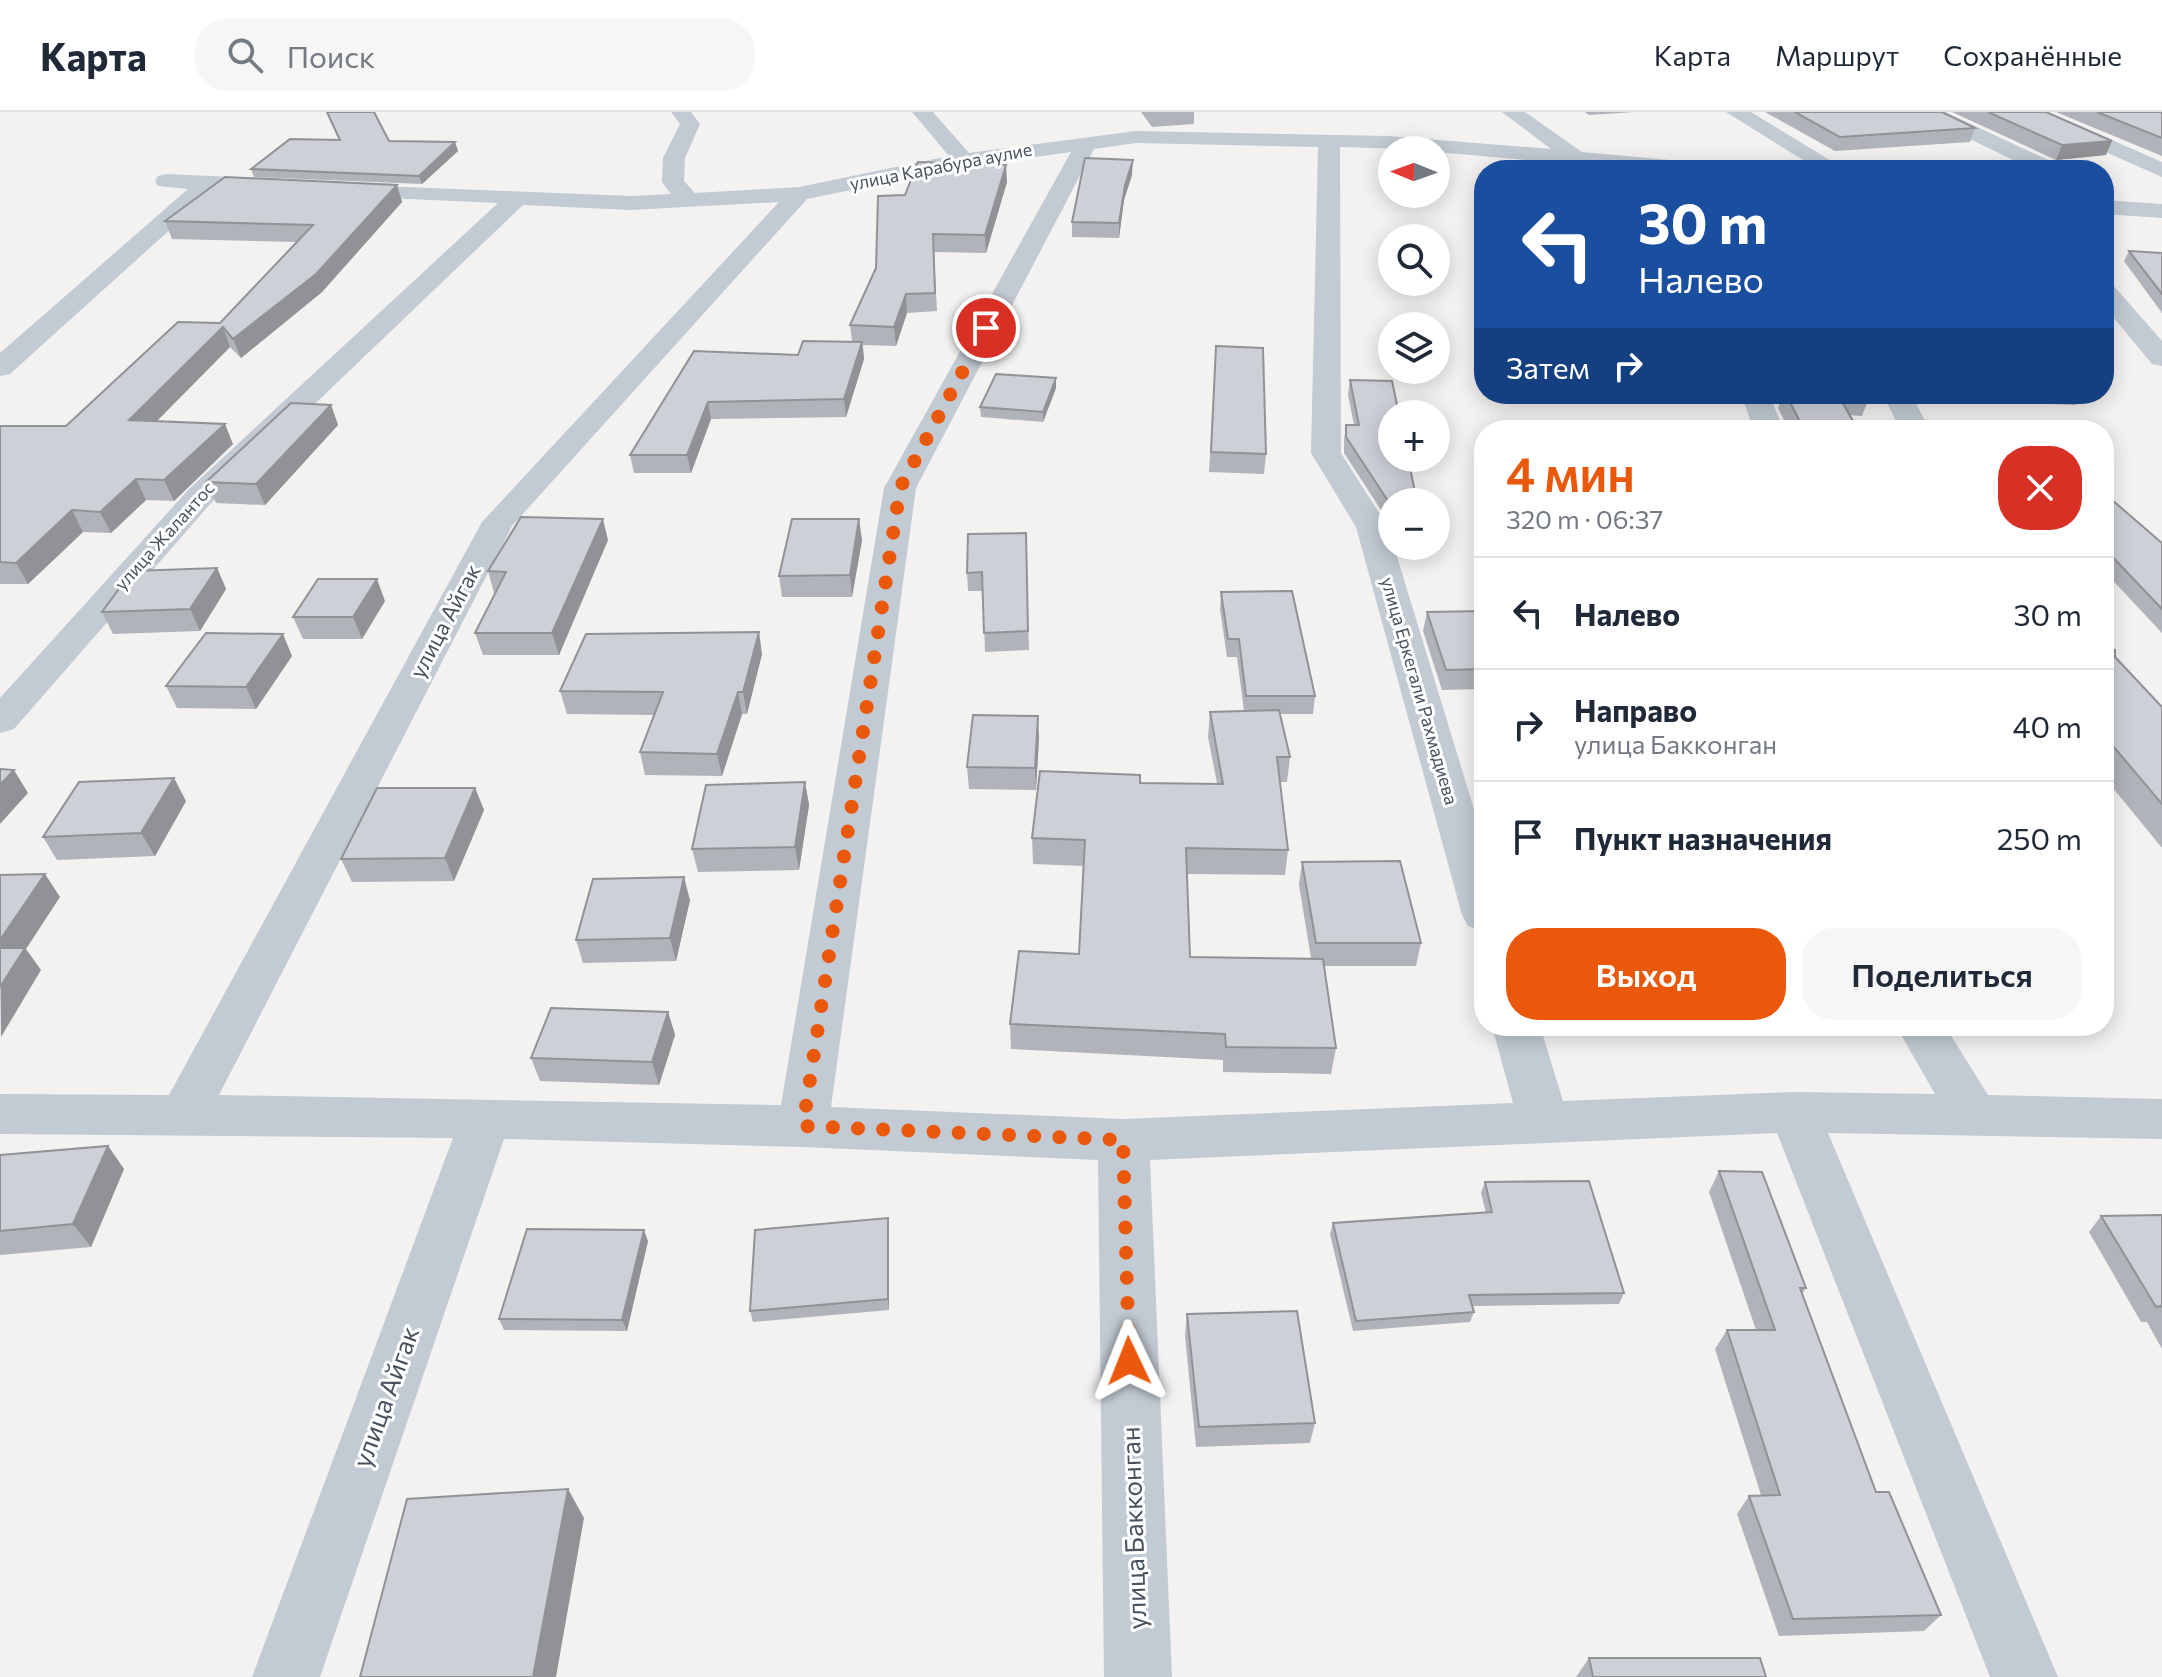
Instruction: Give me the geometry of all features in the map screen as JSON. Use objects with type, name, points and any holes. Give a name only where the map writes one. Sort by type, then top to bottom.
[{"type":"street","points":[[681,112],[690,124],[674,158],[673,182],[689,200]]},
{"type":"street","points":[[922,112],[964,160]]},
{"type":"street","points":[[1117,112],[1136,137]]},
{"type":"street","points":[[1512,112],[1575,157]]},
{"type":"street","points":[[1736,112],[1818,160]]},
{"type":"street","points":[[1929,112],[2030,160]]},
{"type":"street","points":[[2031,112],[2162,170]]},
{"type":"street","points":[[1272,122],[1290,142]]},
{"type":"street","points":[[1366,122],[1381,136]]},
{"type":"street","name":"улица Карабура аулие","points":[[166,181],[631,203],[799,194],[964,160],[1136,137],[1378,142]]},
{"type":"street","points":[[803,1126],[900,488],[1087,142]]},
{"type":"street","name":"улица Еркегали Рахмадиева","points":[[1329,143],[1326,453],[1372,527],[1474,880]]},
{"type":"street","name":"улица Карабура аулие","points":[[1450,147],[1600,160]]},
{"type":"street","points":[[0,368],[208,183]]},
{"type":"street","name":"улица Айгак","points":[[184,1114],[498,522],[799,194]]},
{"type":"street","name":"улица Жалантос","points":[[0,721],[200,496],[517,198]]},
{"type":"street","points":[[2114,205],[2162,211]]},
{"type":"street","points":[[2114,302],[2162,358]]},
{"type":"street","points":[[1519,1036],[1544,1123]]},
{"type":"street","points":[[1926,1036],[1972,1113]]},
{"type":"street","points":[[7,1125],[184,1114],[486,1118],[803,1126],[1123,1140],[1794,1112],[2162,1119]]},
{"type":"street","points":[[1794,1112],[2024,1677]]},
{"type":"street","name":"улица Айгак","points":[[286,1677],[486,1118]]},
{"type":"street","name":"улица Бакконган","points":[[1123,1140],[1138,1677]]},
{"type":"building","points":[[327,112],[374,112],[389,141],[455,142],[419,176],[251,169],[290,139],[340,140]]},
{"type":"building","points":[[1795,112],[1942,112],[1975,128],[1840,137]]},
{"type":"building","points":[[1988,112],[2046,112],[2112,141],[2062,145]]},
{"type":"building","points":[[2097,112],[2162,112],[2162,138]]},
{"type":"building","points":[[1085,158],[1133,160],[1119,223],[1072,222]]},
{"type":"building","points":[[918,162],[1006,165],[985,235],[933,234],[935,293],[906,294],[894,327],[850,325],[876,268],[878,196],[905,195]]},
{"type":"building","points":[[225,177],[397,185],[316,274],[233,339],[223,327],[129,420],[225,424],[164,480],[136,479],[100,512],[72,510],[16,563],[0,562],[0,426],[66,426],[178,322],[220,323],[313,225],[165,221]]},
{"type":"building","points":[[2129,251],[2162,253],[2162,294]]},
{"type":"building","points":[[803,341],[862,342],[844,399],[708,402],[687,455],[630,455],[694,351],[798,355]]},
{"type":"building","points":[[1216,346],[1263,348],[1266,454],[1211,452]]},
{"type":"building","points":[[996,374],[1056,378],[1043,412],[980,407]]},
{"type":"building","points":[[1350,380],[1393,384],[1396,400],[1378,400],[1378,472],[1411,472],[1414,488],[1380,488],[1346,437],[1346,425],[1359,425]]},
{"type":"building","points":[[291,403],[331,405],[256,484],[206,482]]},
{"type":"building","points":[[1791,404],[1843,404],[1852,420],[1799,420]]},
{"type":"building","points":[[2114,502],[2162,543],[2162,609],[2114,559]]},
{"type":"building","points":[[521,517],[603,519],[552,633],[475,633],[506,572],[488,571]]},
{"type":"building","points":[[792,519],[859,519],[850,575],[779,576]]},
{"type":"building","points":[[1026,533],[1028,631],[984,633],[982,572],[967,573],[968,534]]},
{"type":"building","points":[[217,568],[190,609],[102,612],[132,571]]},
{"type":"building","points":[[318,579],[377,579],[353,617],[293,617]]},
{"type":"building","points":[[1292,591],[1315,696],[1246,696],[1239,639],[1228,639],[1221,592]]},
{"type":"building","points":[[1474,611],[1474,669],[1446,670],[1427,612]]},
{"type":"building","points":[[759,632],[743,692],[738,692],[717,754],[640,752],[663,692],[560,691],[586,634]]},
{"type":"building","points":[[206,633],[283,634],[246,687],[166,686]]},
{"type":"building","points":[[2114,650],[2115,657],[2162,707],[2162,804],[2114,747]]},
{"type":"building","points":[[1279,710],[1290,757],[1277,757],[1288,850],[1186,848],[1190,957],[1323,959],[1336,1048],[1226,1047],[1225,1034],[1010,1024],[1019,951],[1079,954],[1085,840],[1032,838],[1040,771],[1140,775],[1140,783],[1223,784],[1210,712]]},
{"type":"building","points":[[973,715],[1038,716],[1035,768],[967,767]]},
{"type":"building","points":[[0,769],[14,770],[0,785]]},
{"type":"building","points":[[174,778],[141,833],[43,837],[79,782]]},
{"type":"building","points":[[805,782],[795,847],[692,849],[706,785]]},
{"type":"building","points":[[377,788],[475,788],[445,858],[341,859]]},
{"type":"building","points":[[1400,861],[1421,943],[1316,943],[1302,862]]},
{"type":"building","points":[[45,874],[0,940],[0,875]]},
{"type":"building","points":[[684,877],[670,938],[576,940],[593,879]]},
{"type":"building","points":[[0,948],[25,948],[0,987]]},
{"type":"building","points":[[551,1008],[668,1012],[652,1062],[531,1058]]},
{"type":"building","points":[[108,1146],[73,1224],[0,1231],[0,1155]]},
{"type":"building","points":[[1719,1171],[1762,1172],[1806,1288],[1800,1288],[1876,1492],[1889,1492],[1941,1615],[1793,1619],[1749,1496],[1780,1495],[1727,1330],[1775,1330]]},
{"type":"building","points":[[1589,1181],[1624,1293],[1469,1295],[1474,1312],[1356,1321],[1333,1223],[1492,1212],[1485,1182]]},
{"type":"building","points":[[2162,1215],[2162,1308],[2156,1307],[2101,1216]]},
{"type":"building","points":[[888,1218],[888,1299],[750,1311],[755,1230]]},
{"type":"building","points":[[527,1229],[644,1230],[622,1320],[499,1319]]},
{"type":"building","points":[[1297,1311],[1315,1423],[1199,1427],[1187,1314]]},
{"type":"building","points":[[568,1489],[533,1677],[360,1677],[407,1499]]},
{"type":"building","points":[[1589,1658],[1760,1658],[1766,1677],[1593,1677]]},
{"type":"route","points":[[986,328],[900,488],[803,1126],[1123,1140],[1129,1361]]}]
